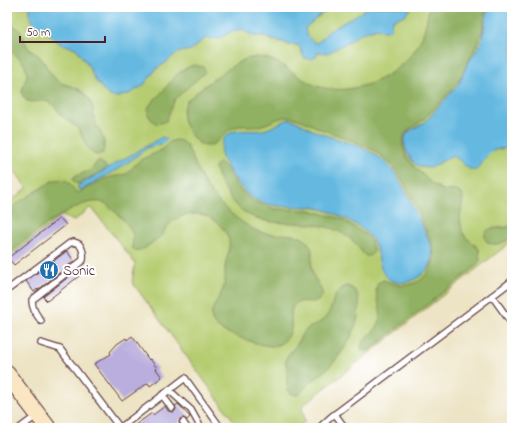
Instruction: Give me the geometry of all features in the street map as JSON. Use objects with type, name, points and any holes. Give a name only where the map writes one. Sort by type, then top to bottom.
[{"type":"street","points":[[7,374],[48,428]]},
{"type":"lane","points":[[10,288],[70,243],[79,244],[83,249],[83,260],[32,300],[34,312],[41,321]]},
{"type":"lane","points":[[319,428],[335,414],[512,281]]},
{"type":"lane","points":[[492,296],[512,324]]},
{"type":"lane","points":[[41,343],[60,349],[120,428],[185,378],[218,424],[219,428]]},
{"type":"lane","points":[[169,390],[191,410],[202,428]]},
{"type":"lane","points":[[162,396],[172,408]]},
{"type":"lane","points":[[20,428],[38,414]]},
{"type":"lane","points":[[335,414],[345,428]]},
{"type":"lane","points":[[183,422],[187,428]]},
{"type":"green space","points":[[7,7],[512,7],[512,241],[302,406],[305,421],[298,428],[239,428],[132,282],[135,263],[91,207],[74,221],[61,216],[7,259],[7,204],[27,188],[7,160]]},
{"type":"green space","points":[[429,7],[486,7],[482,33],[460,79],[424,119],[406,132],[403,140],[406,156],[431,183],[441,189],[447,191],[455,190],[462,194],[463,198],[460,218],[462,231],[465,236],[479,249],[480,260],[475,267],[371,349],[365,352],[361,349],[362,345],[376,329],[381,315],[376,291],[378,283],[384,280],[399,285],[415,283],[427,274],[433,260],[434,252],[432,244],[411,195],[397,172],[379,154],[366,147],[352,140],[291,117],[283,117],[258,126],[235,127],[226,132],[211,146],[204,146],[196,141],[187,129],[183,120],[183,110],[187,101],[215,78],[241,61],[257,57],[275,61],[308,82],[317,86],[331,89],[360,87],[374,82],[399,67],[410,56],[418,45],[422,36]]},
{"type":"green space","points":[[7,26],[14,26],[20,31],[29,49],[40,57],[55,79],[79,89],[89,99],[95,121],[103,139],[103,153],[96,155],[90,151],[79,130],[63,117],[51,103],[29,101],[23,96],[22,90],[27,72],[22,61],[7,46]]},
{"type":"green space","points":[[194,65],[204,67],[205,72],[175,99],[166,121],[157,124],[148,114],[150,105],[177,74]]},
{"type":"green space","points":[[171,141],[181,141],[186,145],[203,181],[219,202],[232,214],[255,230],[268,234],[288,234],[298,236],[306,240],[311,247],[312,271],[321,288],[322,295],[318,301],[303,301],[296,303],[293,306],[291,312],[290,333],[280,344],[267,346],[248,340],[225,332],[217,327],[213,322],[211,316],[212,311],[225,284],[225,268],[229,251],[229,239],[214,220],[204,215],[189,214],[176,219],[156,240],[144,249],[135,251],[132,245],[132,231],[125,222],[105,203],[94,202],[68,211],[40,229],[7,255],[7,210],[52,181],[61,179],[66,180],[78,193],[106,178],[126,174],[140,160],[160,151]]},
{"type":"green space","points":[[97,162],[105,165],[105,170],[78,184],[75,183],[73,179],[74,177],[91,170]]},
{"type":"green space","points":[[220,163],[226,168],[240,190],[253,201],[275,209],[309,210],[342,219],[366,235],[371,241],[374,252],[369,256],[366,256],[350,239],[330,228],[316,225],[261,220],[249,215],[237,206],[227,193],[217,175],[215,168],[217,164]]},
{"type":"green space","points":[[512,225],[512,238],[496,244],[486,241],[485,235],[489,230]]},
{"type":"green space","points":[[347,286],[353,288],[356,292],[359,302],[357,321],[350,339],[339,356],[326,370],[298,395],[290,393],[287,387],[286,362],[288,354],[305,331],[325,318],[335,296]]},
{"type":"water","points":[[30,7],[334,7],[320,15],[305,28],[309,37],[317,43],[329,31],[363,11],[365,7],[412,7],[405,15],[392,20],[391,28],[388,31],[377,28],[361,33],[328,53],[318,52],[316,57],[312,59],[304,58],[298,45],[289,45],[264,36],[253,36],[242,29],[233,31],[217,39],[206,38],[191,50],[180,52],[157,68],[143,86],[129,94],[112,97],[106,93],[95,80],[89,67],[76,48],[60,44],[46,31],[35,24],[30,17]]},
{"type":"water","points":[[488,7],[512,7],[512,148],[498,149],[490,153],[477,170],[469,169],[458,159],[451,156],[431,168],[420,167],[413,162],[407,153],[404,142],[405,138],[408,132],[425,122],[458,85],[467,65],[482,41]]},
{"type":"water","points":[[290,119],[316,132],[355,145],[374,154],[382,159],[395,173],[405,189],[432,249],[431,264],[421,276],[402,283],[395,282],[390,279],[385,275],[381,268],[376,248],[371,238],[362,229],[344,218],[329,211],[317,208],[280,206],[263,203],[254,199],[243,190],[233,177],[222,158],[221,146],[224,139],[232,132],[264,130]]},
{"type":"water","points":[[162,137],[167,139],[164,143],[147,148],[123,166],[83,189],[80,190],[77,188],[79,185]]},
{"type":"building","points":[[60,218],[66,225],[14,265],[8,258]]},
{"type":"building","name":"Sonic","points":[[67,251],[74,261],[34,292],[26,281]]},
{"type":"building","points":[[80,268],[83,273],[47,301],[43,297]]},
{"type":"building","points":[[132,336],[149,360],[150,359],[157,368],[156,369],[162,377],[150,386],[148,383],[122,401],[94,364],[111,354],[110,352],[117,344]]},
{"type":"building","points":[[178,404],[190,417],[187,420],[183,418],[180,419],[180,425],[175,428],[131,428],[165,406],[168,411],[174,412],[176,409],[175,406]]},
{"type":"place","name":"Sonic","points":[[49,270]]}]
